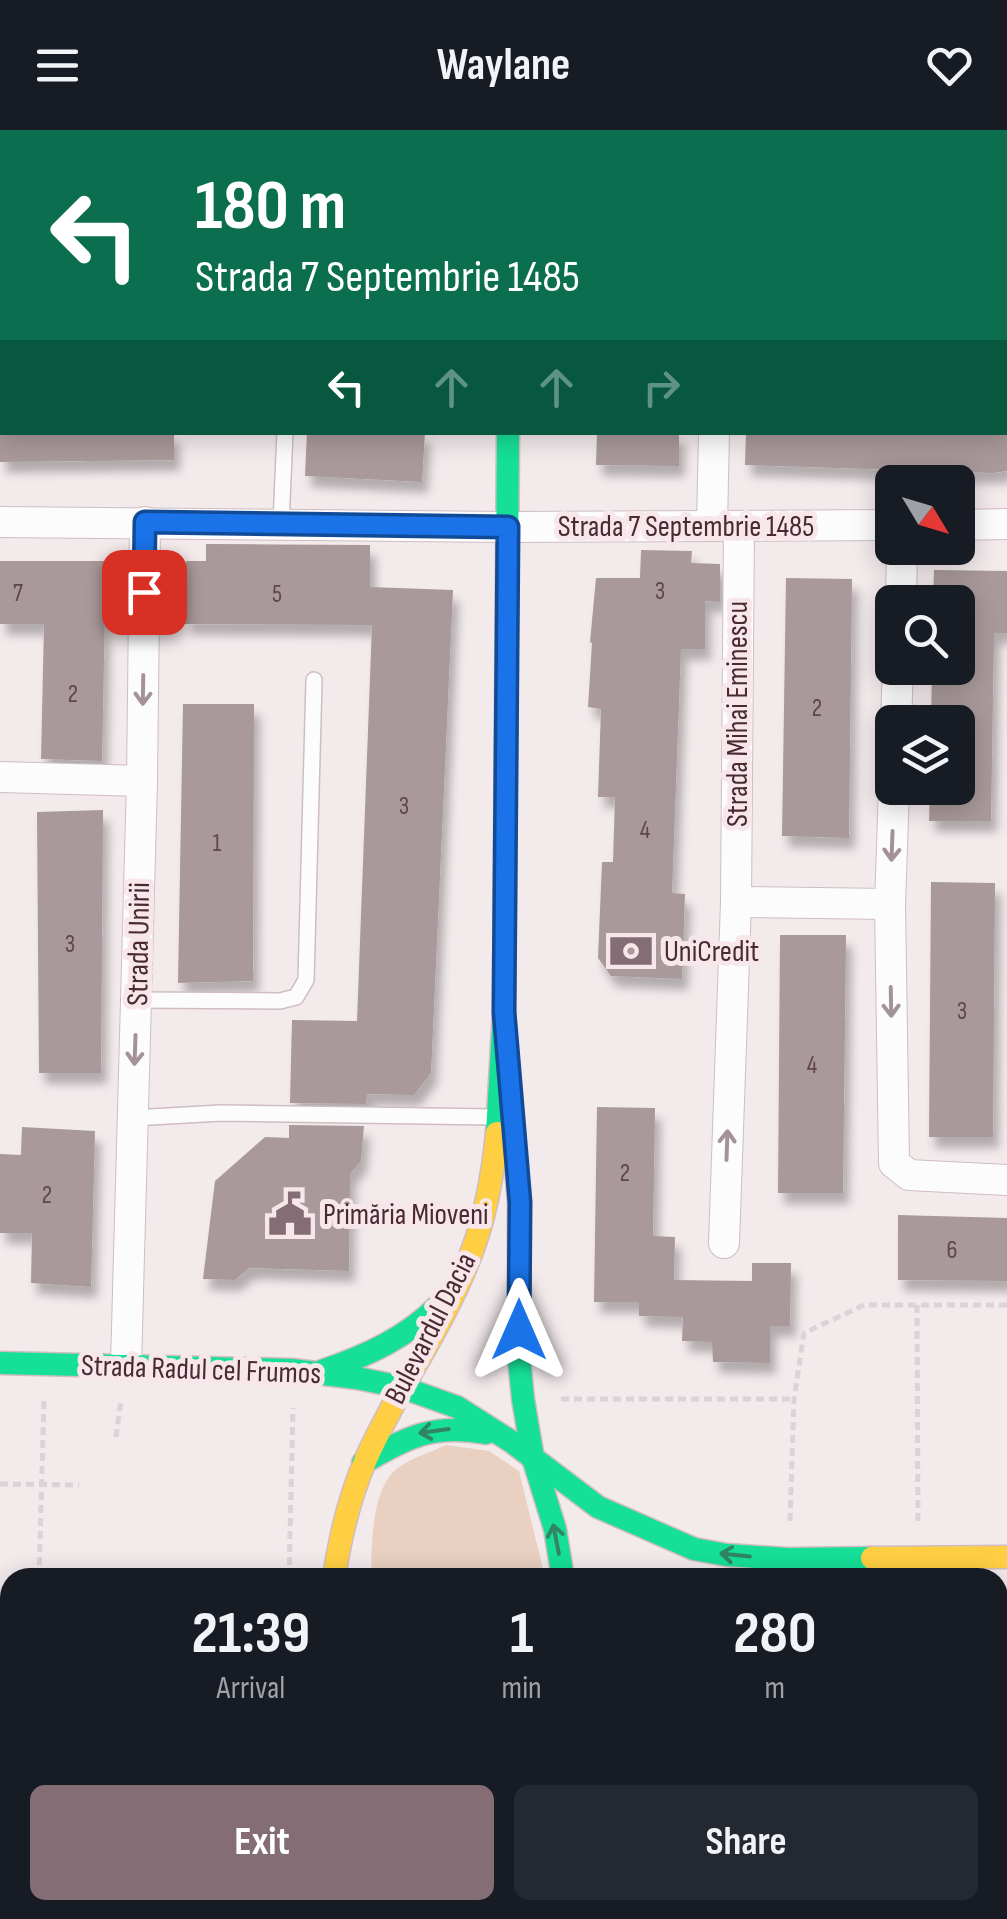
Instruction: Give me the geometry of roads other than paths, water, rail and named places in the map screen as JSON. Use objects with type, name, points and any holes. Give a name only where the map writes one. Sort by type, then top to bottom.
[{"type":"main road","name":"Bulevardul Dacia","points":[[336,1568],[346,1506],[363,1464],[460,1281],[487,1198],[498,1117],[504,1012],[508,435]]},
{"type":"main road","name":"Bulevardul Dacia","points":[[504,1012],[520,1202],[519,1360],[523,1399],[533,1458],[556,1529],[562,1568]]},
{"type":"main road","points":[[319,1372],[360,1359],[398,1339],[432,1312],[460,1281]]},
{"type":"main road","name":"Strada Radul cel Frumos","points":[[0,1363],[319,1372],[401,1388],[457,1408],[512,1442],[598,1507],[694,1548],[727,1555],[788,1559],[1007,1557]]},
{"type":"main road","points":[[363,1464],[412,1434],[444,1428],[481,1431],[512,1442]]},
{"type":"street","name":"Strada Mihai Eminescu","points":[[714,435],[725,526],[736,902],[724,1242]]},
{"type":"street","name":"Strada 7 Septembrie 1485","points":[[0,522],[508,527],[875,525]]},
{"type":"street","name":"Strada Unirii","points":[[126,1365],[145,522]]},
{"type":"street","points":[[975,524],[1007,524]]},
{"type":"street","points":[[0,777],[142,781]]},
{"type":"street","points":[[893,805],[890,904],[894,1163],[909,1175],[1007,1180]]},
{"type":"street","points":[[736,902],[890,904]]},
{"type":"lane","points":[[280,524],[286,435]]},
{"type":"lane","points":[[137,1000],[280,1000],[296,997],[306,980],[314,680]]},
{"type":"lane","points":[[134,1118],[221,1114],[498,1117]]},
{"type":"place","name":"UniCredit","points":[[631,951]]},
{"type":"place","name":"Primăria Mioveni","points":[[290,1214]]}]
